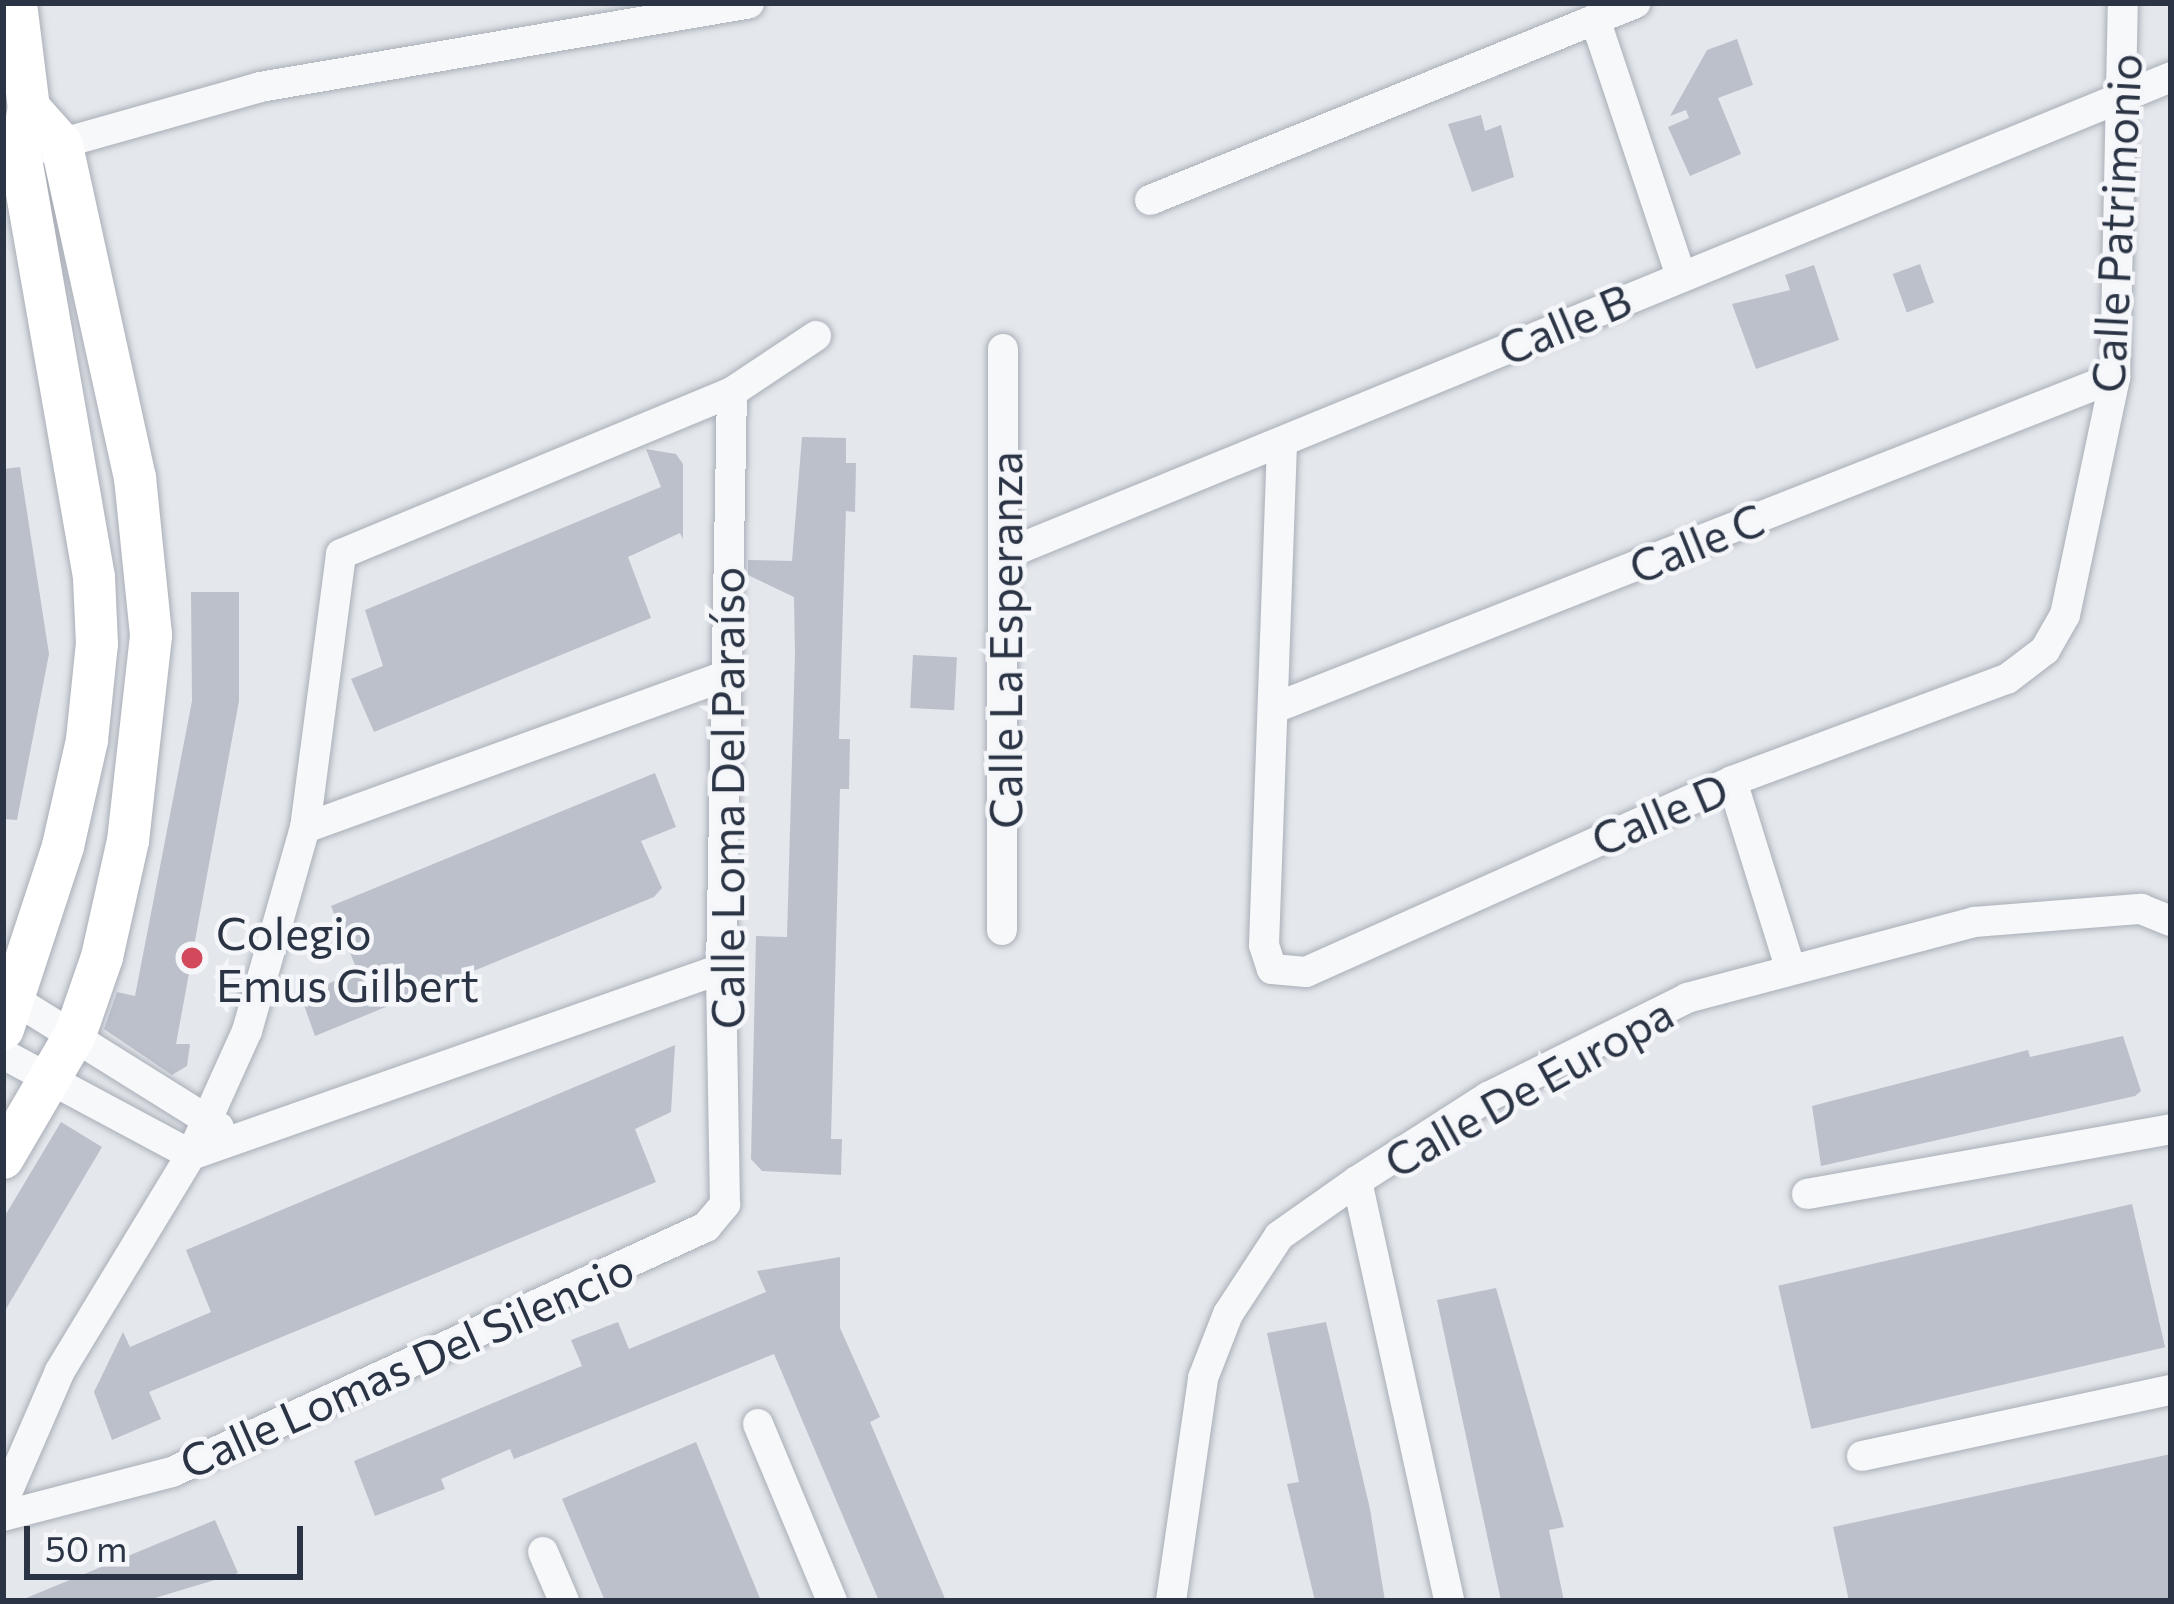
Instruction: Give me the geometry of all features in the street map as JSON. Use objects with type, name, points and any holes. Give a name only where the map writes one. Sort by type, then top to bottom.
[{"type":"street","points":[[16,3],[29,107],[20,154],[94,577],[97,644],[87,740],[8,1010],[75,1035],[208,1115],[235,1145]]},
{"type":"street","points":[[20,154],[260,87],[749,3]]},
{"type":"street","points":[[1150,200],[1636,3]]},
{"type":"street","name":"Calle Patrimonio","points":[[2045,650],[2066,615],[2115,376],[2126,94],[2123,3]]},
{"type":"street","points":[[1595,19],[1680,273]]},
{"type":"street","name":"Calle B","points":[[1004,555],[1282,444],[1680,273],[2171,77]]},
{"type":"street","points":[[3,1158],[75,1035],[128,841],[151,635],[135,478],[62,145],[29,107]]},
{"type":"street","points":[[3,1502],[59,1371],[191,1155],[247,1031],[305,828],[341,554],[732,392],[816,336]]},
{"type":"street","name":"Calle La Esperanza","points":[[1002,930],[1003,349]]},
{"type":"street","name":"Calle C","points":[[1277,707],[2115,376]]},
{"type":"street","name":"Calle Loma Del Paraíso","points":[[725,1204],[721,969],[732,392]]},
{"type":"street","points":[[1277,707],[1282,444]]},
{"type":"street","name":"Calle D","points":[[1277,707],[1264,945],[1272,969],[1306,972],[1732,781],[2007,679],[2045,650]]},
{"type":"street","points":[[305,828],[724,676]]},
{"type":"street","points":[[1732,781],[1790,967]]},
{"type":"street","name":"Calle De Europa","points":[[1171,1601],[1203,1378],[1228,1314],[1279,1236],[1357,1180],[1489,1097],[1687,998],[1790,967],[2061,910],[2141,909],[2171,921]]},
{"type":"street","points":[[3,1054],[191,1155],[235,1145],[721,969]]},
{"type":"street","points":[[1807,1194],[2171,1129]]},
{"type":"street","points":[[1357,1180],[1449,1601]]},
{"type":"street","name":"Calle Lomas Del Silencio","points":[[3,1516],[172,1472],[706,1227],[725,1204]]},
{"type":"street","points":[[1862,1456],[2171,1390]]},
{"type":"street","points":[[758,1424],[832,1601]]},
{"type":"street","points":[[543,1552],[564,1601]]},
{"type":"building","points":[[1737,39],[1753,85],[1718,98],[1741,154],[1690,176],[1668,127],[1689,118],[1686,110],[1670,116],[1707,50]]},
{"type":"building","points":[[1481,115],[1485,131],[1501,125],[1514,177],[1472,192],[1448,124]]},
{"type":"building","points":[[1920,264],[1934,303],[1907,312],[1893,274]]},
{"type":"building","points":[[1814,265],[1839,340],[1756,369],[1732,304],[1790,290],[1785,275]]},
{"type":"building","points":[[802,437],[846,438],[846,463],[856,463],[855,512],[846,511],[839,739],[850,739],[849,789],[840,789],[831,1139],[842,1139],[841,1175],[762,1171],[751,1159],[756,936],[787,937],[795,653],[794,597],[748,575],[748,560],[792,561]]},
{"type":"building","points":[[646,449],[676,454],[683,464],[683,539],[680,533],[628,557],[651,618],[374,732],[351,679],[383,666],[365,610],[661,487]]},
{"type":"building","points":[[20,467],[49,654],[17,820],[3,819],[3,469]]},
{"type":"building","points":[[191,592],[239,592],[239,701],[176,1044],[190,1044],[187,1066],[172,1075],[104,1029],[117,992],[135,996],[192,701]]},
{"type":"building","points":[[913,655],[957,657],[954,710],[910,708]]},
{"type":"building","points":[[655,773],[676,827],[641,841],[662,888],[654,897],[315,1036],[301,997],[357,970],[331,906]]},
{"type":"building","points":[[2123,1036],[2141,1091],[2135,1096],[1821,1166],[1812,1106],[2028,1050],[2030,1057]]},
{"type":"building","points":[[675,1045],[671,1112],[635,1129],[656,1182],[149,1392],[161,1419],[112,1440],[94,1392],[123,1332],[130,1347],[211,1312],[186,1250]]},
{"type":"building","points":[[61,1122],[102,1147],[3,1314],[3,1219]]},
{"type":"building","points":[[2132,1204],[2165,1347],[1811,1429],[1778,1286]]},
{"type":"building","points":[[840,1257],[840,1328],[880,1417],[870,1422],[946,1601],[879,1601],[774,1354],[514,1459],[510,1449],[441,1479],[445,1489],[375,1516],[354,1461],[582,1366],[571,1340],[618,1322],[629,1349],[766,1292],[757,1271]]},
{"type":"building","points":[[1496,1288],[1564,1527],[1549,1530],[1564,1601],[1501,1601],[1437,1300]]},
{"type":"building","points":[[1326,1322],[1370,1509],[1385,1601],[1315,1601],[1287,1484],[1299,1482],[1267,1333]]},
{"type":"building","points":[[696,1442],[761,1601],[605,1601],[562,1499]]},
{"type":"building","points":[[2171,1454],[2171,1601],[1849,1601],[1833,1527]]},
{"type":"building","points":[[215,1520],[238,1573],[145,1601],[19,1601]]},
{"type":"place","name":"Colegio Emus Gilbert","points":[[192,958]]}]
